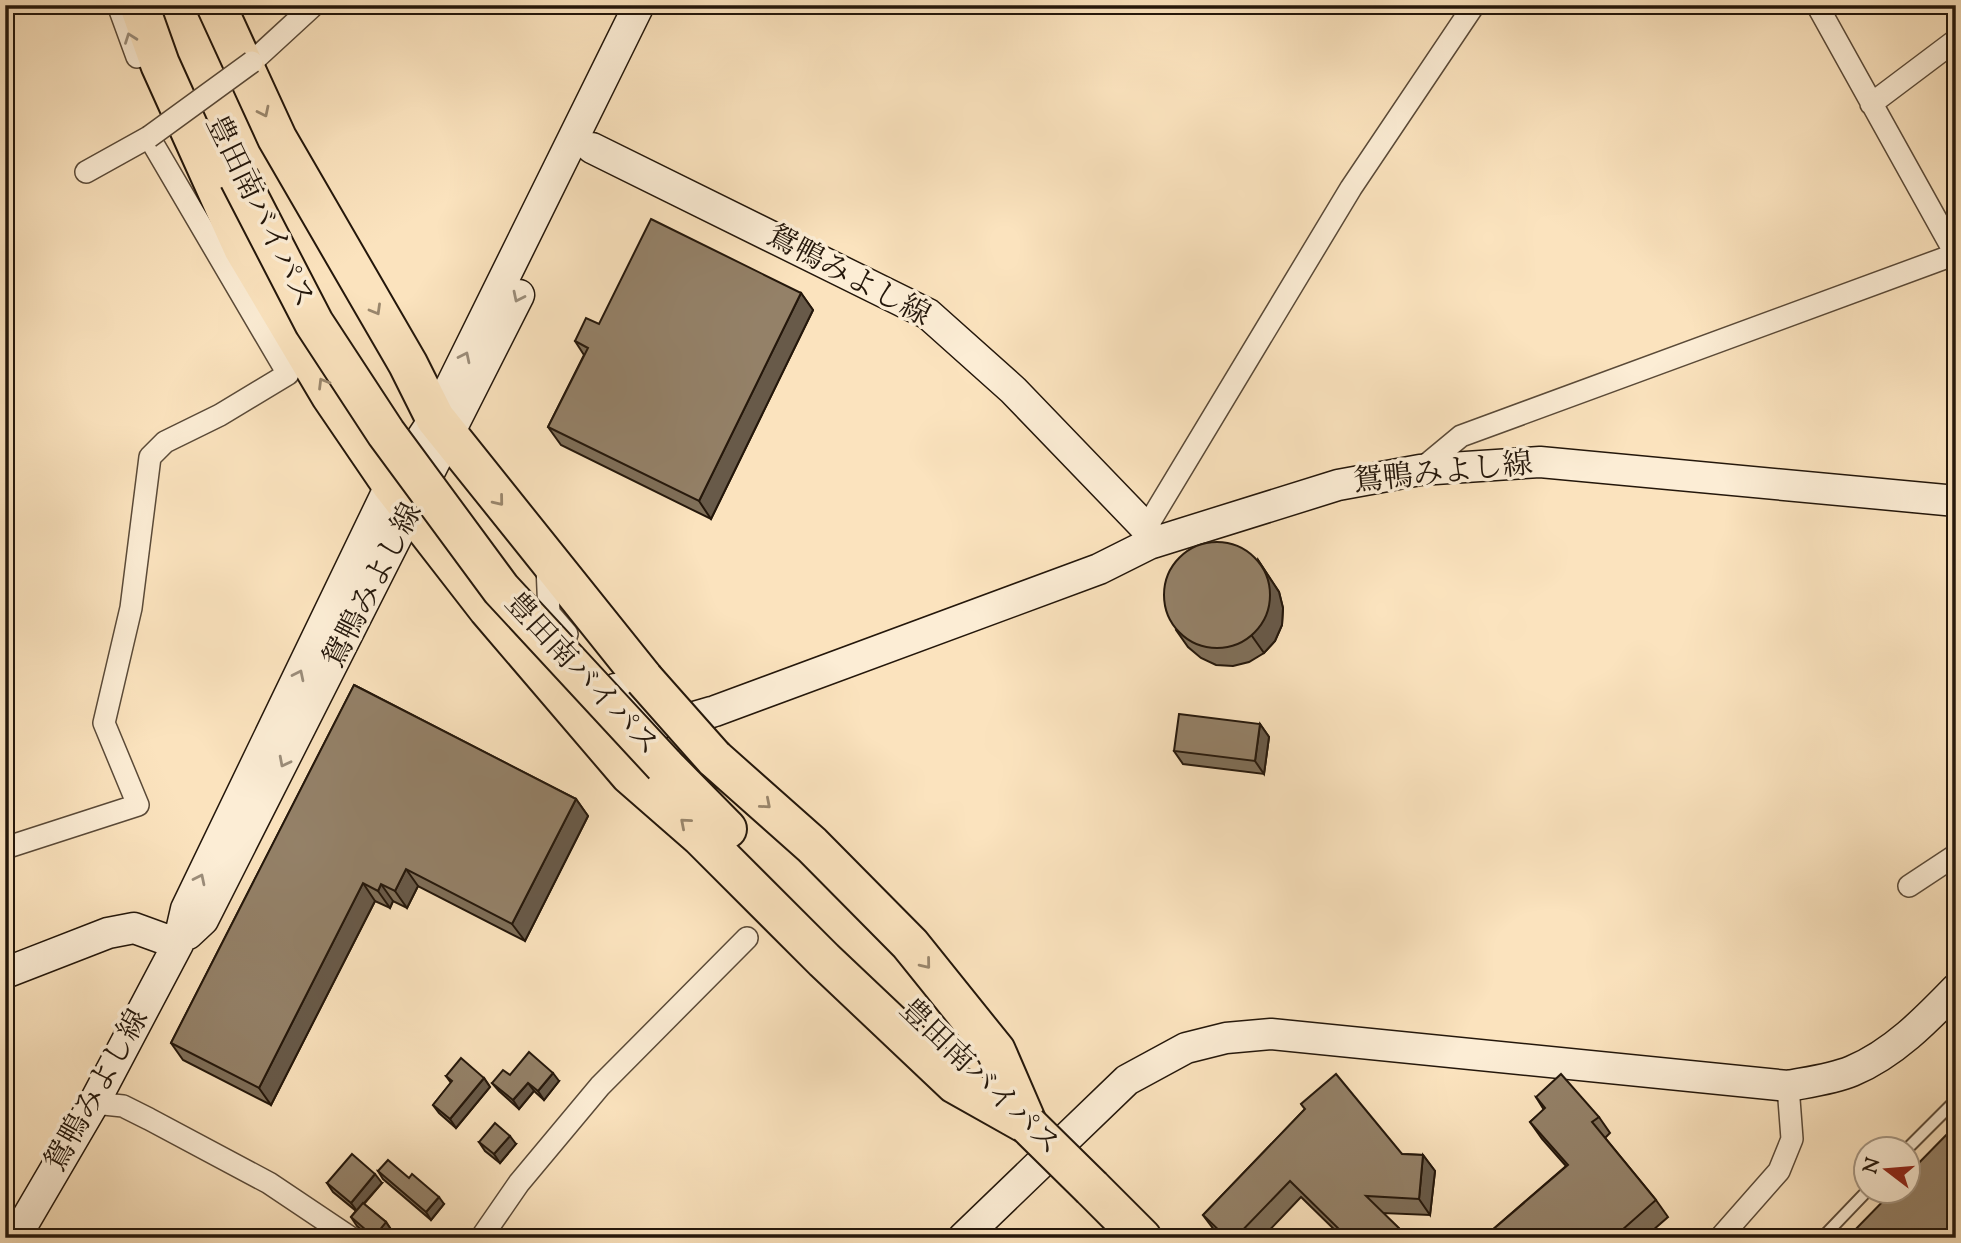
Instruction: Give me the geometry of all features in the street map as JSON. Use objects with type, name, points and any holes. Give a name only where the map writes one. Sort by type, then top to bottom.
[{"type":"highway","points":[[139,5],[160,64],[243,248],[331,396],[402,498],[488,609],[630,775],[701,836],[824,960],[955,1084],[1028,1125]]},
{"type":"highway","name":"豊田南バイパス","points":[[162,5],[239,178],[314,323],[386,433],[501,589],[664,765],[838,942],[1142,1238]]},
{"type":"highway","points":[[216,5],[277,138],[408,364],[442,429],[644,679],[715,758],[812,845],[910,944],[996,1051],[1028,1125]]},
{"type":"main road","points":[[586,137],[639,5]]},
{"type":"main road","points":[[586,137],[660,5]]},
{"type":"main road","name":"鴛鴨みよし線","points":[[14,1227],[94,1103],[178,943],[203,920],[402,498],[442,429],[586,137],[928,314],[1013,390],[1147,536],[1338,485],[1420,470],[1540,462],[1695,474],[1956,501]]},
{"type":"main road","points":[[567,634],[635,712],[668,725],[715,711],[1099,569],[1147,536]]},
{"type":"main road","points":[[5,973],[108,933],[134,928],[178,943]]},
{"type":"main road","points":[[963,1238],[1127,1080],[1186,1048],[1226,1038],[1271,1034],[1788,1086],[1850,1072],[1870,1062],[1916,1028],[1956,989]]},
{"type":"street","points":[[118,5],[139,61],[183,151],[243,248]]},
{"type":"street","points":[[86,172],[149,137],[252,62],[314,5]]},
{"type":"street","points":[[1147,536],[1351,188],[1474,5]]},
{"type":"street","points":[[1420,470],[1461,436],[1956,255],[1817,5]]},
{"type":"street","points":[[1871,104],[1956,40]]},
{"type":"street","points":[[5,848],[138,804],[104,723],[127,631],[150,457],[165,442],[220,415],[288,374],[149,137]]},
{"type":"street","points":[[545,557],[550,583],[550,613],[567,634]]},
{"type":"street","points":[[488,609],[519,616],[567,634]]},
{"type":"street","points":[[1909,886],[1956,855]]},
{"type":"street","points":[[481,1238],[519,1183],[600,1086],[747,938]]},
{"type":"street","points":[[1720,1238],[1779,1171],[1793,1139],[1788,1086]]},
{"type":"street","points":[[94,1103],[123,1106],[149,1119],[269,1183],[351,1238]]},
{"type":"lane","points":[[1923,1134],[1956,1100]]},
{"type":"lane","points":[[1822,1238],[1855,1204]]},
{"type":"building","points":[[651,219],[801,293],[699,501],[548,427],[588,348],[575,341],[586,318],[599,324]]},
{"type":"building","points":[[1217,542],[1237,546],[1255,557],[1266,575],[1270,595],[1266,615],[1255,633],[1237,644],[1217,648],[1197,644],[1179,633],[1168,615],[1164,595],[1168,575],[1179,557],[1197,546]]},
{"type":"building","points":[[354,685],[576,799],[512,924],[406,869],[395,891],[381,884],[378,891],[363,883],[259,1088],[171,1043]]},
{"type":"building","points":[[1179,714],[1260,724],[1255,761],[1174,751]]},
{"type":"building","points":[[529,1052],[553,1073],[538,1091],[528,1083],[513,1100],[492,1083],[503,1070],[510,1075]]},
{"type":"building","points":[[461,1058],[484,1078],[450,1119],[433,1105],[452,1081],[446,1076]]},
{"type":"building","points":[[1336,1074],[1402,1154],[1423,1155],[1419,1199],[1366,1196],[1409,1238],[1348,1238],[1290,1181],[1235,1238],[1227,1238],[1203,1215],[1305,1109],[1301,1104]]},
{"type":"building","points":[[1561,1074],[1599,1117],[1592,1122],[1656,1200],[1613,1238],[1483,1238],[1568,1165],[1530,1122],[1545,1108],[1536,1097]]},
{"type":"building","points":[[495,1123],[510,1136],[494,1154],[479,1142]]},
{"type":"building","points":[[1956,1125],[1956,1238],[1847,1238],[1880,1204],[1923,1204],[1923,1159]]},
{"type":"building","points":[[352,1154],[375,1174],[351,1203],[327,1183]]},
{"type":"building","points":[[388,1160],[409,1178],[412,1174],[439,1197],[426,1212],[378,1171]]},
{"type":"building","points":[[363,1203],[386,1222],[374,1237],[351,1217]]}]
